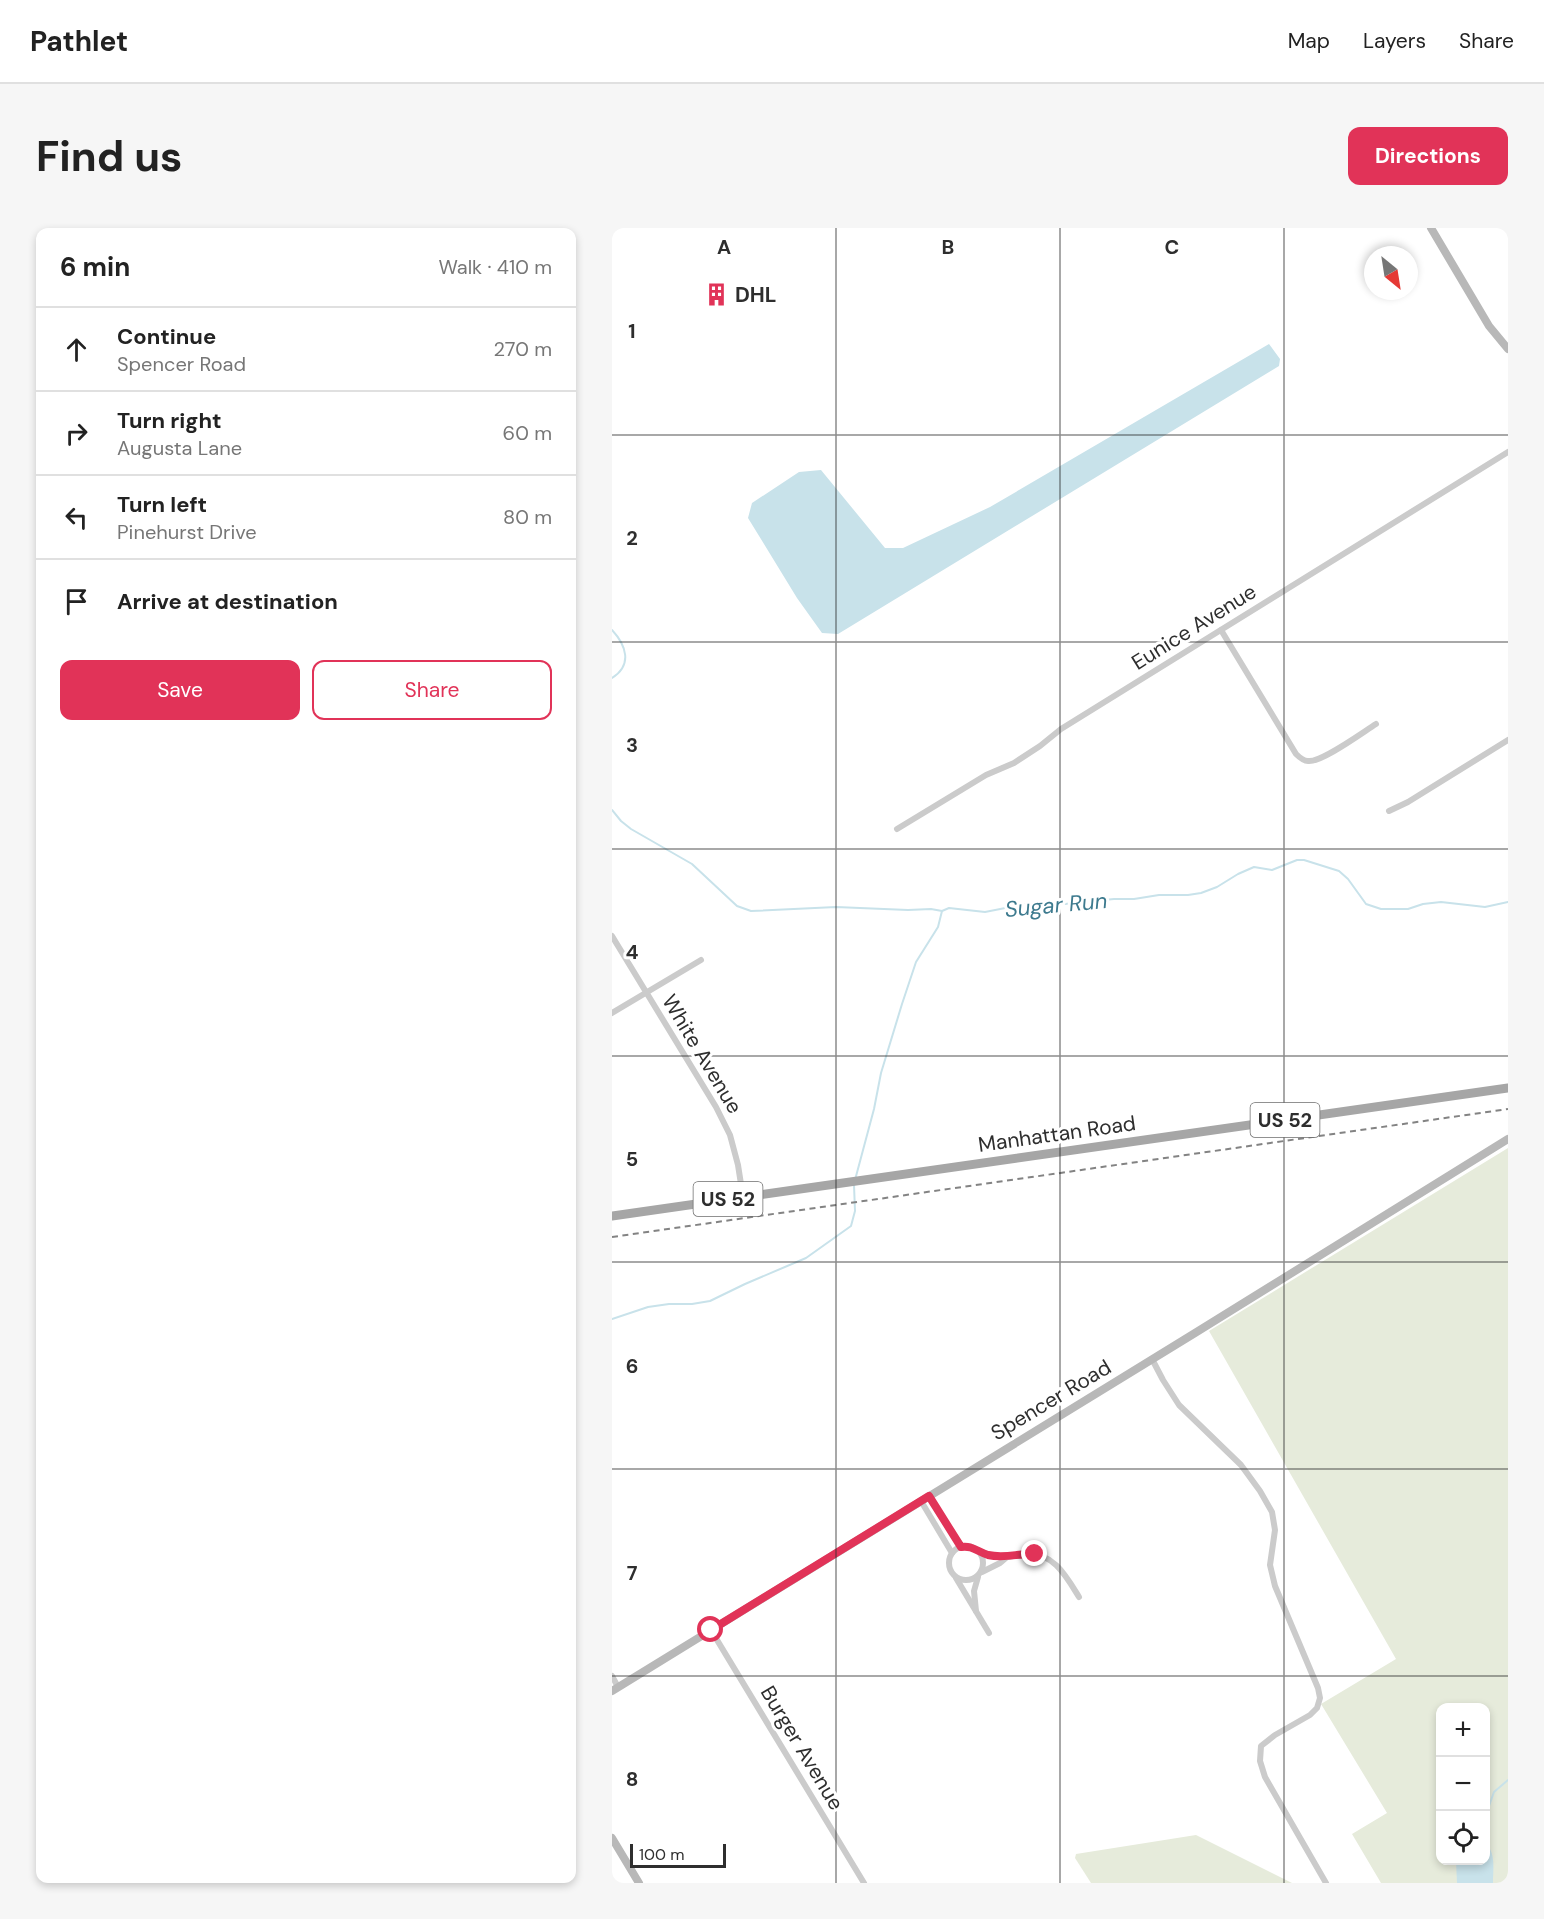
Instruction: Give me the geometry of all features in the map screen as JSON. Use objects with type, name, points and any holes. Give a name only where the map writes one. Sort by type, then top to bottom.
[{"type":"main road","name":"Manhattan Road","points":[[612,1216],[1508,1088]]},
{"type":"street","points":[[1431,228],[1489,326],[1508,349]]},
{"type":"street","name":"Eunice Avenue","points":[[897,828],[986,775],[1014,763],[1061,729],[1508,452]]},
{"type":"street","points":[[1221,630],[1296,754],[1308,761],[1324,757],[1376,724]]},
{"type":"street","points":[[1389,811],[1408,802],[1508,740]]},
{"type":"street","name":"White Avenue","points":[[612,936],[716,1107],[730,1135],[743,1197]]},
{"type":"street","points":[[612,1013],[701,960]]},
{"type":"street","name":"Spencer Road","points":[[615,1689],[1508,1139]]},
{"type":"street","points":[[1152,1359],[1179,1405],[1241,1465],[1272,1512],[1275,1530],[1271,1570],[1275,1586],[1299,1640],[1320,1698],[1317,1708],[1310,1715],[1275,1735],[1261,1746],[1260,1761],[1265,1777],[1326,1883]]},
{"type":"street","points":[[929,1496],[961,1547]]},
{"type":"street","points":[[921,1501],[952,1553]]},
{"type":"street","points":[[988,1633],[949,1568],[948,1562],[952,1553],[961,1547],[969,1546],[979,1551],[1007,1557],[1025,1553],[1046,1557],[1063,1570],[1079,1597]]},
{"type":"street","points":[[976,1612],[975,1591],[983,1561],[979,1551]]},
{"type":"street","points":[[956,1578],[967,1581],[1007,1557]]},
{"type":"street","name":"Burger Avenue","points":[[711,1630],[864,1883]]},
{"type":"street","points":[[612,1676],[615,1689]]},
{"type":"street","points":[[612,1838],[639,1883]]},
{"type":"green space","points":[[1508,1148],[1508,1883],[1381,1883],[1352,1834],[1387,1813],[1321,1704],[1396,1659],[1209,1331]]},
{"type":"green space","points":[[1196,1835],[1292,1883],[1091,1883],[1075,1858],[1076,1854]]},
{"type":"water","points":[[1269,344],[1280,359],[1279,366],[838,634],[822,633],[797,598],[748,518],[752,503],[799,472],[821,470],[885,548],[903,548],[990,507]]},
{"type":"water","points":[[1490,1850],[1493,1857],[1493,1883],[1457,1883],[1456,1865],[1490,1865]]},
{"type":"waterway","name":"Sugar Run","points":[[612,630],[621,642],[625,655],[623,667],[612,678]]},
{"type":"waterway","name":"Sugar Run","points":[[612,810],[631,829],[692,864],[737,906],[751,911],[836,907],[942,911],[949,908],[985,912],[1025,904],[1065,904],[1159,895],[1188,895],[1217,887],[1254,867],[1272,870],[1297,860],[1339,871],[1348,879],[1366,904],[1381,909],[1408,909],[1441,902],[1485,907],[1508,902]]},
{"type":"waterway","points":[[855,1180],[881,1073],[902,1004],[916,962],[938,927],[942,911]]},
{"type":"waterway","points":[[612,1319],[648,1307],[710,1301],[806,1258],[851,1226],[855,1211],[854,1185]]},
{"type":"waterway","points":[[1487,1811],[1494,1792],[1508,1780]]},
{"type":"railway","points":[[612,1237],[1508,1109]]},
{"type":"place","name":"DHL","points":[[717,295]]},
{"type":"route","points":[[711,1630],[929,1496],[961,1547],[969,1546],[987,1554],[1007,1557],[1025,1553],[1035,1554]]}]
